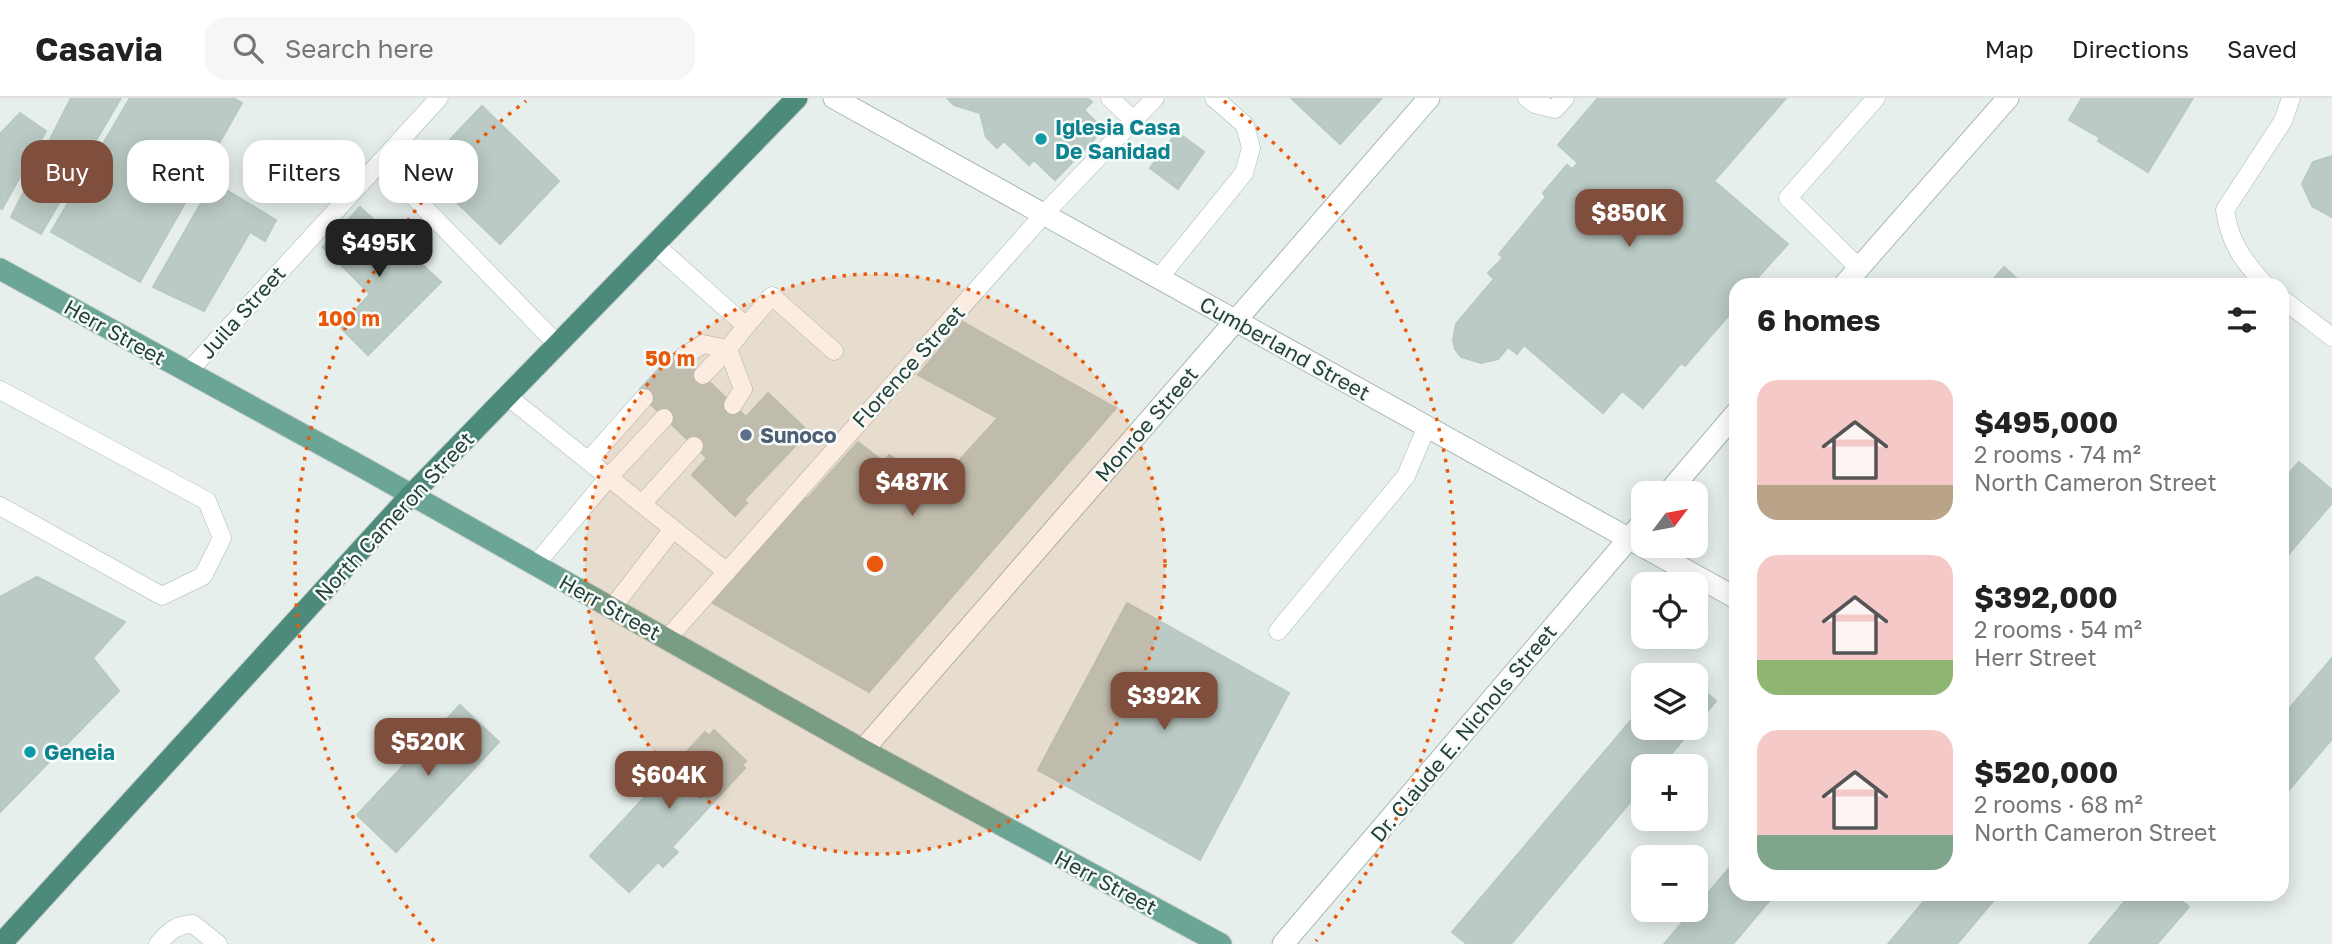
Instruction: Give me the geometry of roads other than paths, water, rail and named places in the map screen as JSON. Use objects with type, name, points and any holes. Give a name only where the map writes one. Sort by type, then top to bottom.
[{"type":"highway","name":"North Cameron Street","points":[[1,944],[411,495],[797,98]]},
{"type":"main road","name":"Herr Street","points":[[0,269],[411,495],[863,750],[1221,944]]},
{"type":"street","name":"Cumberland Street","points":[[834,98],[1729,594]]},
{"type":"street","name":"Monroe Street","points":[[863,750],[1429,98]]},
{"type":"street","points":[[1850,278],[2008,98]]},
{"type":"street","points":[[1678,481],[1729,421]]},
{"type":"street","name":"Dr. Claude E. Nichols Street","points":[[1283,944],[1631,537]]},
{"type":"lane","name":"Juila Street","points":[[400,140],[439,98]]},
{"type":"lane","points":[[1110,98],[1132,119]]},
{"type":"lane","name":"Florence Street","points":[[667,639],[1044,214],[1154,98]]},
{"type":"lane","points":[[1159,278],[1244,173],[1251,148],[1245,125],[1214,98]]},
{"type":"lane","points":[[1527,98],[1535,104],[1555,109],[1564,98]]},
{"type":"lane","points":[[1859,268],[1788,198],[1877,98]]},
{"type":"lane","points":[[2259,278],[2242,258],[2228,231],[2225,210],[2283,121],[2291,98]]},
{"type":"lane","name":"Juila Street","points":[[188,372],[379,163]]},
{"type":"lane","points":[[420,203],[557,344]]},
{"type":"lane","points":[[654,244],[746,326]]},
{"type":"lane","points":[[703,375],[729,349],[772,296],[834,351]]},
{"type":"lane","points":[[2289,304],[2332,337]]},
{"type":"lane","points":[[683,356],[703,344],[729,349]]},
{"type":"lane","points":[[729,349],[743,388],[733,405]]},
{"type":"lane","points":[[0,390],[207,501],[222,538],[203,576],[162,596],[0,506]]},
{"type":"lane","points":[[507,396],[726,572]]},
{"type":"lane","points":[[589,460],[645,398]]},
{"type":"lane","points":[[536,565],[663,418]]},
{"type":"lane","points":[[1278,631],[1406,476],[1427,426]]},
{"type":"lane","points":[[642,504],[694,446]]},
{"type":"lane","points":[[612,608],[673,528]]},
{"type":"lane","points":[[158,944],[181,924],[193,924],[218,944]]},
{"type":"place","name":"Iglesia Casa De Sanidad","points":[[1041,139]]},
{"type":"place","name":"Sunoco","points":[[746,435]]},
{"type":"place","name":"Geneia","points":[[30,752]]}]
